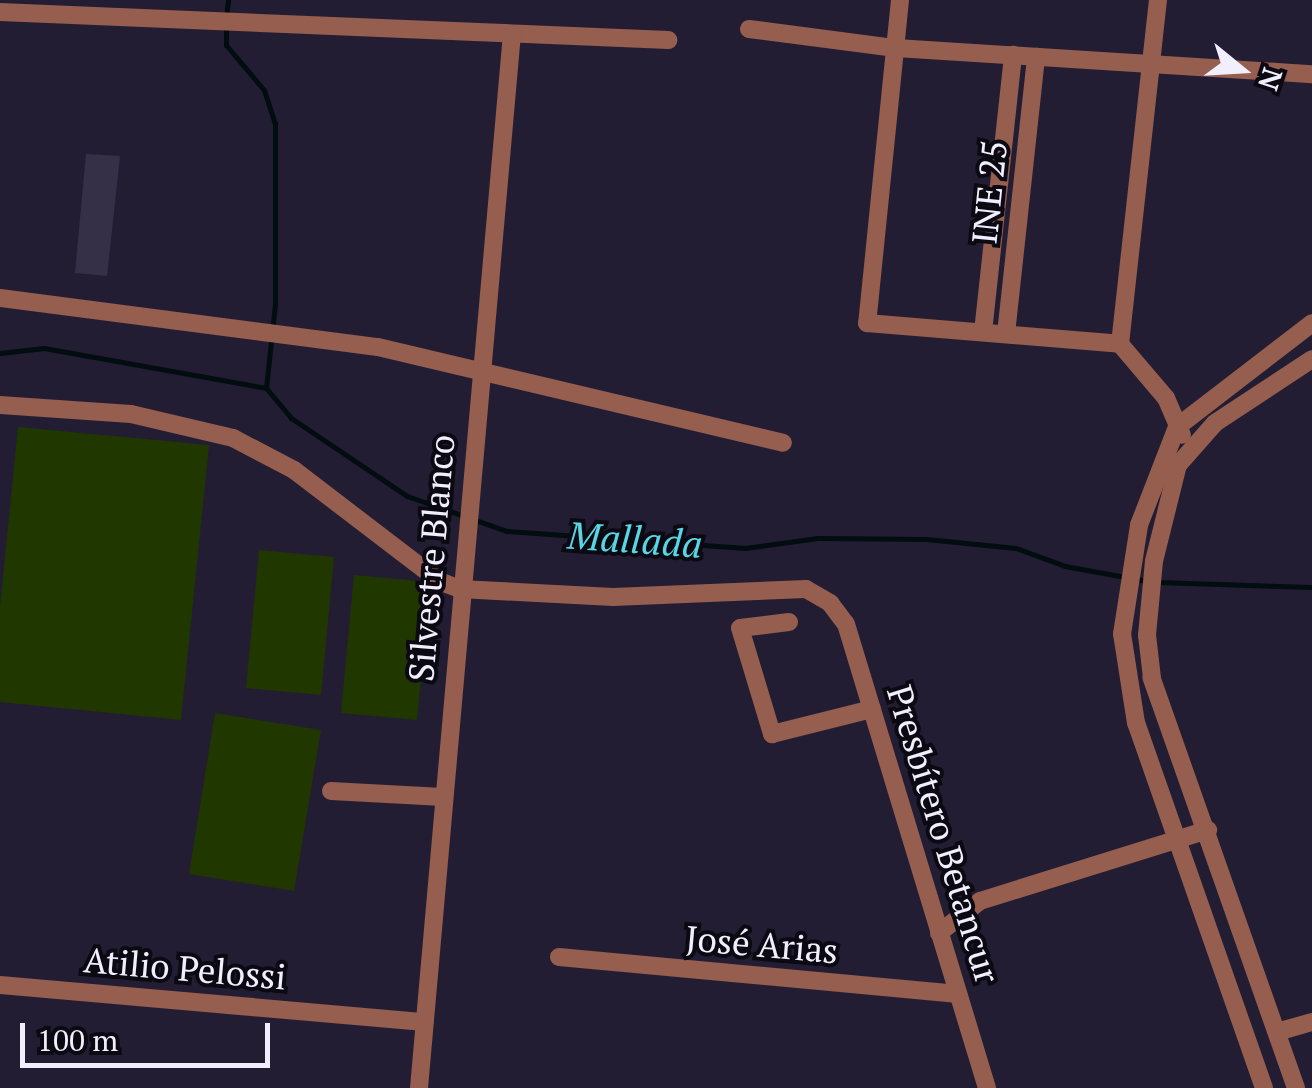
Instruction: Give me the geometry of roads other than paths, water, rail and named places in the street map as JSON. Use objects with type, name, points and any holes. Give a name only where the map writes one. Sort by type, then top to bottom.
[{"type":"street","points":[[900,0],[868,323],[1120,344],[1166,398],[1177,427],[1190,446]]},
{"type":"street","points":[[1120,344],[1158,0]]},
{"type":"street","points":[[0,12],[668,40]]},
{"type":"street","points":[[749,29],[896,48],[1312,74]]},
{"type":"street","name":"Silvestre Blanco","points":[[418,1088],[512,34]]},
{"type":"street","name":"INE 25","points":[[983,332],[1013,55]]},
{"type":"street","name":"INE 25","points":[[1006,334],[1036,56]]},
{"type":"street","points":[[0,298],[378,346],[783,443]]},
{"type":"street","points":[[1264,1088],[1126,681],[1126,594],[1131,559],[1177,427],[1312,322]]},
{"type":"street","points":[[1296,1088],[1152,678],[1148,597],[1170,486],[1190,446],[1312,359]]},
{"type":"street","points":[[0,405],[131,414],[233,438],[294,470],[439,581],[460,588]]},
{"type":"street","name":"Presbítero Betancur","points":[[460,588],[613,596],[806,589],[830,603],[846,624],[988,1088]]},
{"type":"street","points":[[788,622],[740,628],[772,734],[872,708]]},
{"type":"street","points":[[331,791],[444,797]]},
{"type":"street","points":[[938,933],[980,901],[1208,830]]},
{"type":"street","name":"José Arias","points":[[559,958],[958,994]]},
{"type":"street","name":"Atilio Pelossi","points":[[0,985],[424,1022]]},
{"type":"street","points":[[1277,1032],[1312,1022]]},
{"type":"waterway","points":[[226,17],[228,0]]},
{"type":"waterway","points":[[226,28],[226,45],[264,90],[275,123],[275,304],[266,388]]},
{"type":"waterway","name":"Mallada","points":[[0,353],[44,348],[266,388],[291,418],[407,496],[507,531],[745,548],[817,538],[926,539],[1016,548],[1065,566],[1147,581]]},
{"type":"waterway","name":"Mallada","points":[[1158,582],[1312,587]]}]
